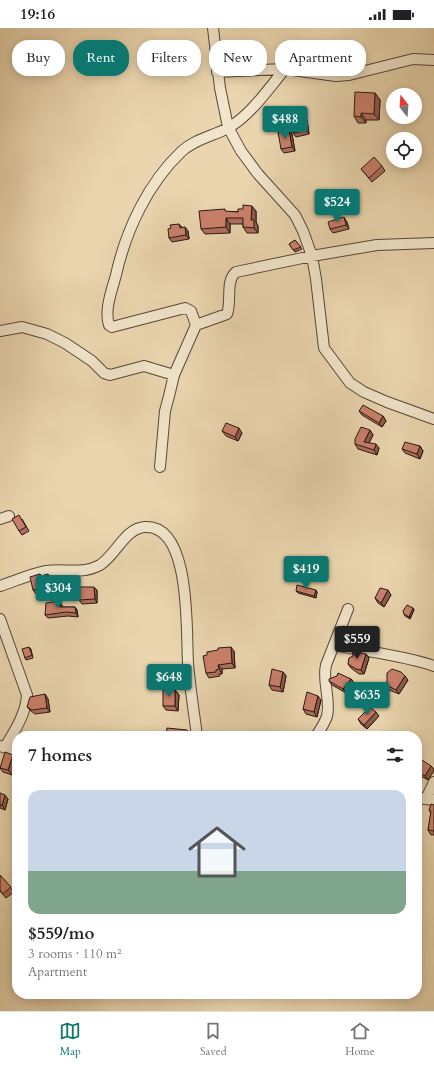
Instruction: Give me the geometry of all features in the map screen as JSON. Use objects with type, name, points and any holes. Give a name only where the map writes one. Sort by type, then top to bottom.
[{"type":"street","points":[[213,28],[214,40]]},
{"type":"street","points":[[366,71],[414,59],[434,60]]},
{"type":"street","points":[[218,76],[228,127],[245,157],[295,215],[303,231],[312,256],[320,308],[322,343],[327,352],[350,383],[364,392],[434,419]]},
{"type":"street","points":[[160,467],[165,411],[174,375],[196,325],[191,311],[185,308],[112,327],[109,325],[107,314],[120,256],[138,213],[152,187],[183,150],[195,142],[228,127],[253,107],[278,76]]},
{"type":"street","points":[[196,325],[227,314],[229,308],[231,278],[236,272],[312,256],[377,245],[434,243]]},
{"type":"street","points":[[0,331],[22,327],[47,334],[65,343],[92,361],[104,373],[110,375],[117,375],[144,366],[174,375]]},
{"type":"street","points":[[0,586],[44,571],[86,571],[100,564],[112,554],[132,531],[146,527],[158,528],[168,539],[180,560],[184,586],[190,693],[196,731]]},
{"type":"street","points":[[319,731],[327,717],[328,702],[324,672],[348,609]]},
{"type":"street","points":[[0,619],[24,684],[26,695],[26,702],[21,716],[2,747],[12,750]]},
{"type":"street","points":[[334,645],[379,655],[412,659],[434,666]]},
{"type":"street","points":[[426,799],[434,782]]},
{"type":"building","points":[[355,92],[375,93],[374,114],[361,113],[361,117],[354,116]]},
{"type":"building","points":[[304,115],[306,130],[293,133],[290,117]]},
{"type":"building","points":[[289,130],[292,147],[281,149],[278,132]]},
{"type":"building","points":[[374,157],[382,166],[369,178],[361,169]]},
{"type":"building","points":[[243,205],[252,206],[251,220],[254,220],[254,228],[243,227],[243,218],[226,218],[226,227],[201,229],[199,211],[225,209],[225,211],[238,212],[238,209],[243,209]]},
{"type":"building","points":[[344,217],[346,225],[330,229],[328,222]]},
{"type":"building","points":[[179,224],[180,228],[185,227],[186,235],[169,238],[168,229],[171,228],[170,225]]},
{"type":"building","points":[[295,240],[301,247],[293,250],[289,244]]},
{"type":"building","points":[[363,405],[383,416],[379,423],[359,411]]},
{"type":"building","points":[[226,423],[239,428],[235,437],[222,431]]},
{"type":"building","points":[[361,427],[370,430],[364,442],[376,444],[374,450],[355,444],[355,439]]},
{"type":"building","points":[[405,442],[420,446],[417,454],[402,449]]},
{"type":"building","points":[[19,515],[26,527],[19,531],[12,519]]},
{"type":"building","points":[[40,574],[41,576],[48,574],[49,580],[44,582],[45,587],[33,590],[30,577]]},
{"type":"building","points":[[68,579],[69,586],[60,587],[59,581]]},
{"type":"building","points":[[297,585],[316,590],[314,596],[296,591]]},
{"type":"building","points":[[78,587],[94,587],[95,599],[79,600]]},
{"type":"building","points":[[380,588],[388,590],[381,603],[375,598]]},
{"type":"building","points":[[59,601],[60,607],[75,607],[76,613],[66,612],[45,615],[46,603]]},
{"type":"building","points":[[407,605],[413,608],[409,617],[404,614],[403,611]]},
{"type":"building","points":[[343,626],[373,633],[370,641],[340,636]]},
{"type":"building","points":[[29,647],[32,655],[25,658],[22,649]]},
{"type":"building","points":[[231,647],[232,663],[218,665],[219,669],[216,670],[216,672],[206,673],[203,656],[207,655],[207,652],[218,650],[218,648]]},
{"type":"building","points":[[352,651],[366,654],[361,670],[348,664],[349,658],[353,656]]},
{"type":"building","points":[[272,669],[283,672],[280,687],[269,685]]},
{"type":"building","points":[[392,669],[401,672],[405,676],[396,690],[384,684],[387,682],[387,673]]},
{"type":"building","points":[[338,673],[351,679],[343,689],[329,681],[329,679],[337,676]]},
{"type":"building","points":[[163,690],[175,690],[175,706],[163,706]]},
{"type":"building","points":[[307,692],[318,696],[314,712],[303,709]]},
{"type":"building","points":[[45,694],[47,708],[32,710],[27,707],[30,697]]},
{"type":"building","points":[[370,707],[376,712],[364,725],[358,719]]},
{"type":"building","points":[[167,728],[188,731],[167,731]]},
{"type":"building","points":[[5,752],[12,755],[8,770],[0,768]]},
{"type":"building","points":[[422,760],[431,766],[425,776],[422,774]]},
{"type":"building","points":[[0,793],[5,795],[2,805],[0,805]]},
{"type":"building","points":[[431,804],[434,805],[434,831],[428,830],[431,811],[429,810]]},
{"type":"building","points":[[0,875],[11,887],[3,894],[0,890]]}]
